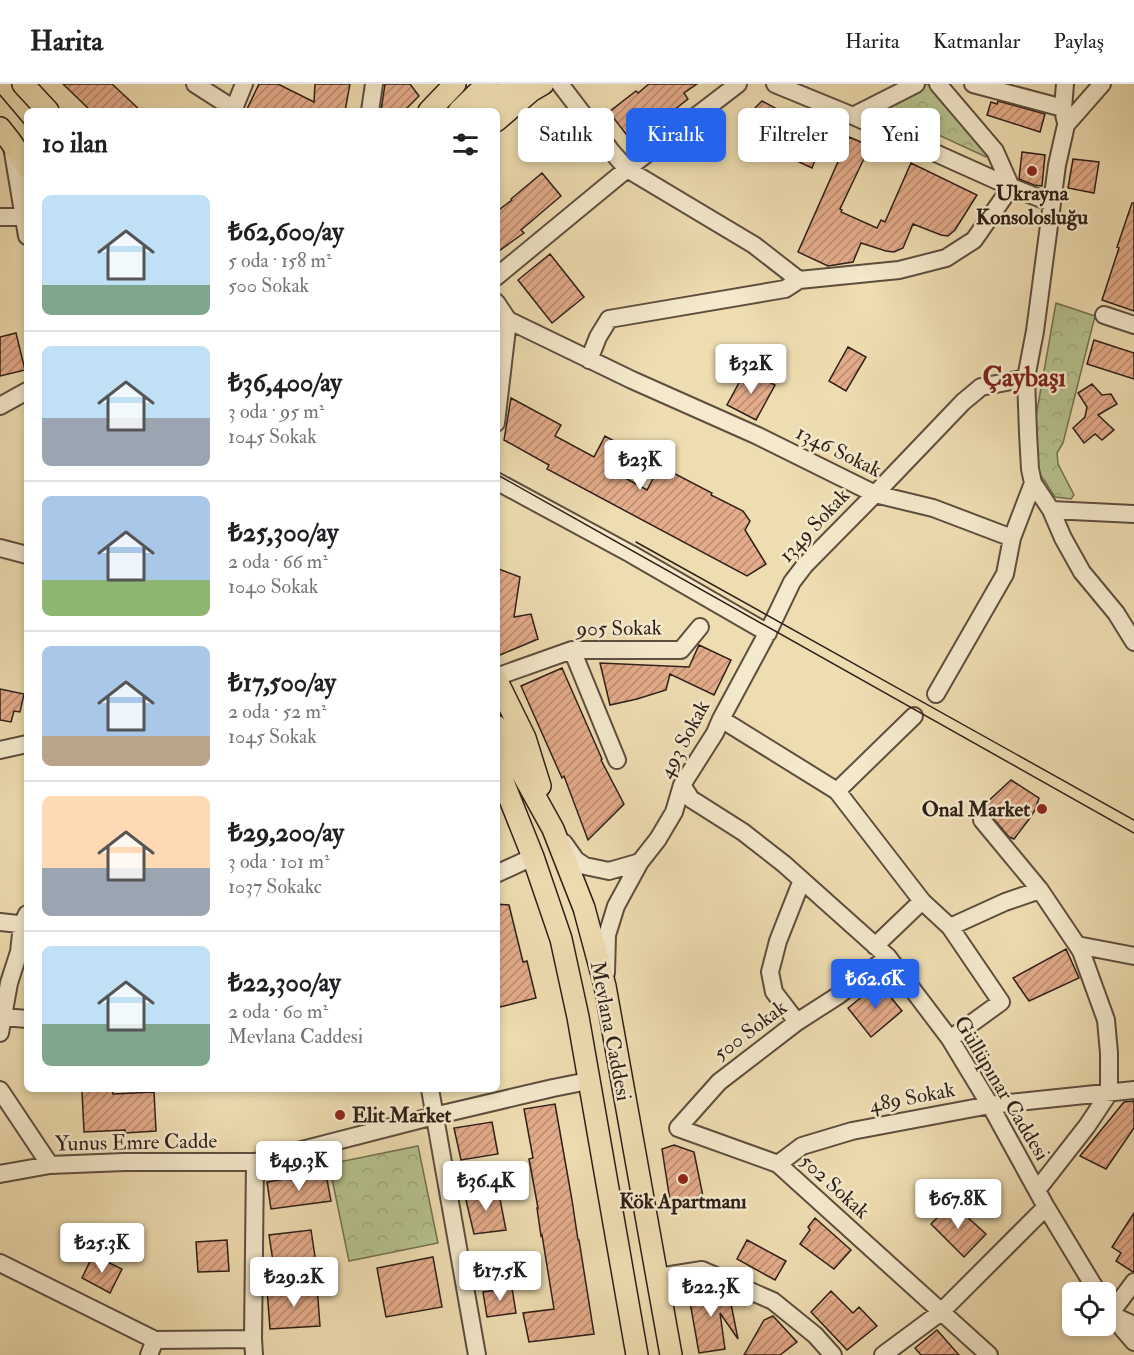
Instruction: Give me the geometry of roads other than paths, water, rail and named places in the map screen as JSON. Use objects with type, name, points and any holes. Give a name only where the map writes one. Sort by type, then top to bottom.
[{"type":"main road","points":[[23,84],[45,108]]},
{"type":"main road","points":[[432,108],[455,84]]},
{"type":"main road","points":[[462,108],[487,84]]},
{"type":"main road","points":[[487,108],[514,84]]},
{"type":"main road","points":[[500,118],[531,91],[543,84]]},
{"type":"main road","points":[[6,135],[24,162]]},
{"type":"main road","points":[[500,686],[525,738],[554,829]]},
{"type":"main road","name":"Mevlana Caddesi","points":[[500,733],[554,829],[584,908],[605,986],[671,1355]]},
{"type":"main road","name":"Mevlana Caddesi","points":[[500,774],[533,857],[561,939],[578,1017],[636,1355]]},
{"type":"main road","points":[[500,801],[524,835]]},
{"type":"street","points":[[195,84],[230,108]]},
{"type":"street","points":[[234,108],[244,84]]},
{"type":"street","points":[[370,108],[374,84]]},
{"type":"street","points":[[560,84],[627,169],[754,245],[799,280]]},
{"type":"street","points":[[500,274],[627,169],[738,84]]},
{"type":"street","points":[[776,84],[1052,203]]},
{"type":"street","points":[[854,116],[916,84]]},
{"type":"street","points":[[938,84],[995,151],[1011,187]]},
{"type":"street","points":[[973,84],[1065,117]]},
{"type":"street","points":[[1065,84],[1065,117],[1035,331],[1026,378],[1030,469],[1033,483],[1051,510],[1082,572],[1116,614],[1134,642]]},
{"type":"street","points":[[1065,117],[1102,84]]},
{"type":"street","points":[[0,217],[24,217],[6,135]]},
{"type":"street","points":[[589,360],[598,337],[609,319],[785,289],[799,280],[899,270],[946,258],[974,240],[1011,187]]},
{"type":"street","points":[[500,308],[508,320],[500,389]]},
{"type":"street","points":[[1104,315],[1134,326]]},
{"type":"street","name":"1346 Sokak","points":[[508,320],[589,360],[758,436],[875,494],[933,508],[1012,538]]},
{"type":"street","name":"1349 Sokak","points":[[767,634],[798,573],[963,402],[981,387],[1026,378]]},
{"type":"street","points":[[0,412],[24,393]]},
{"type":"street","points":[[500,483],[631,554],[767,634]]},
{"type":"street","points":[[936,694],[1005,574],[1012,538],[1033,483]]},
{"type":"street","points":[[1051,510],[1134,513]]},
{"type":"street","points":[[0,548],[24,554]]},
{"type":"street","name":"905 Sokak","points":[[500,677],[572,650],[681,650],[700,627]]},
{"type":"street","name":"493 Sokak","points":[[605,986],[606,935],[616,906],[640,862],[658,839],[674,812],[682,785],[715,733],[767,634]]},
{"type":"street","points":[[572,650],[617,760]]},
{"type":"street","points":[[837,791],[914,716]]},
{"type":"street","points":[[721,719],[837,791],[922,901],[950,927],[1001,1002],[950,1039]]},
{"type":"street","points":[[0,750],[24,745]]},
{"type":"street","name":"Güllüpınar Caddesi","points":[[682,785],[691,799],[743,832],[802,880],[881,951],[950,1039],[1091,1282]]},
{"type":"street","points":[[982,820],[1040,890],[1081,951],[1106,1020],[1109,1053],[1108,1093],[1093,1117],[1037,1190]]},
{"type":"street","points":[[554,829],[576,860],[585,866],[609,872],[640,862]]},
{"type":"street","points":[[500,872],[533,857]]},
{"type":"street","points":[[797,1022],[774,993],[770,972],[778,941],[802,880]]},
{"type":"street","points":[[950,927],[1005,902],[1040,890]]},
{"type":"street","name":"500 Sokak","points":[[678,1128],[719,1082],[797,1022],[839,996],[881,951],[922,901]]},
{"type":"street","points":[[0,922],[24,921]]},
{"type":"street","points":[[24,926],[9,983],[2,1025],[24,1020]]},
{"type":"street","points":[[1077,945],[1134,956]]},
{"type":"street","name":"Yunus Emre Cadde","points":[[0,1174],[50,1165],[124,1162],[255,1162],[434,1116],[588,1082]]},
{"type":"street","points":[[0,1090],[50,1165]]},
{"type":"street","name":"489 Sokak","points":[[778,1164],[802,1146],[852,1131],[990,1105],[1134,1090]]},
{"type":"street","points":[[430,1092],[477,1355]]},
{"type":"street","name":"502 Sokak","points":[[678,1128],[778,1164],[989,1355]]},
{"type":"street","points":[[0,1263],[152,1347],[253,1347],[255,1162]]},
{"type":"street","points":[[892,1352],[941,1312],[1046,1207]]},
{"type":"street","points":[[658,1277],[702,1270],[773,1301],[815,1335],[833,1355]]},
{"type":"street","points":[[1116,1301],[1134,1282]]},
{"type":"street","points":[[1116,1315],[1134,1325]]},
{"type":"street","points":[[1116,1320],[1134,1342]]},
{"type":"tram line","points":[[0,95],[24,123]]},
{"type":"tram line","points":[[500,476],[1134,833]]},
{"type":"tram line","points":[[636,542],[1134,820]]},
{"type":"place","name":"Ukrayna Konsolosluğu","points":[[1032,171]]},
{"type":"place","name":"Onal Market","points":[[1042,809]]},
{"type":"place","name":"Elit Market","points":[[340,1115]]},
{"type":"place","name":"Kök Apartmanı","points":[[683,1179]]},
{"type":"district","name":"Çaybaşı","points":[[1024,377]]}]
